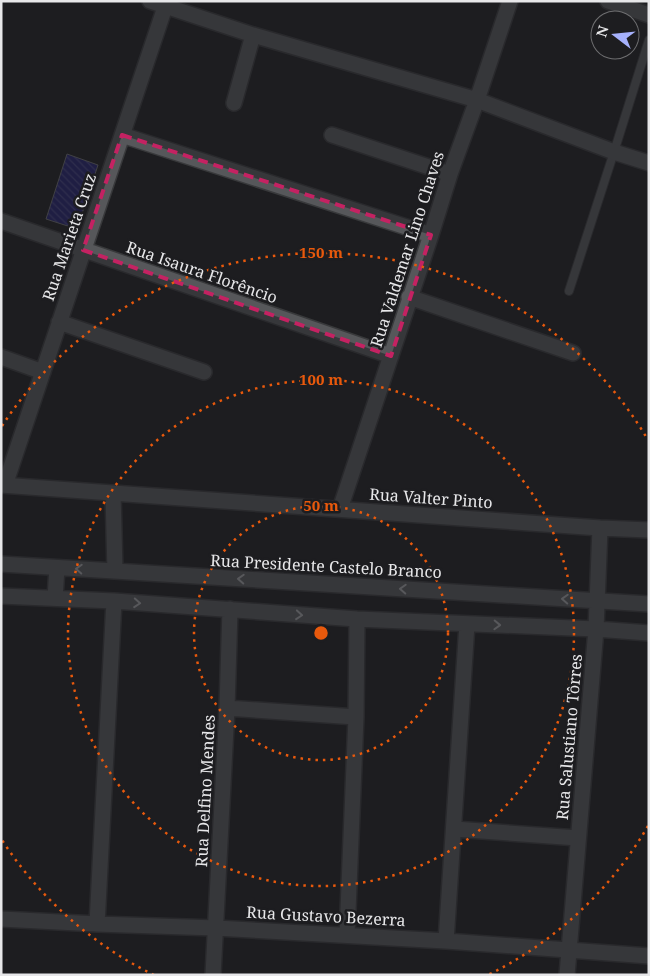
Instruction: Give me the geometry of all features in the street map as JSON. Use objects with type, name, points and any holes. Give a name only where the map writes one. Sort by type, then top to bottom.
[{"type":"street","points":[[150,1],[166,4],[253,35],[477,100],[614,152],[649,163]]},
{"type":"street","name":"Rua Valdemar Lino Chaves","points":[[340,509],[509,1]]},
{"type":"street","points":[[608,1],[649,15]]},
{"type":"street","name":"Rua Marieta Cruz","points":[[3,485],[43,372],[166,4]]},
{"type":"street","points":[[234,103],[253,35]]},
{"type":"street","points":[[122,135],[431,235]]},
{"type":"street","points":[[332,135],[450,174]]},
{"type":"street","name":"Rua Isaura Florêncio","points":[[1,220],[391,356]]},
{"type":"street","points":[[410,298],[573,353]]},
{"type":"street","points":[[59,322],[204,372]]},
{"type":"street","points":[[1,357],[43,372]]},
{"type":"street","name":"Rua Valter Pinto","points":[[3,485],[649,530]]},
{"type":"street","points":[[114,493],[115,571]]},
{"type":"street","name":"Rua Salustiano Tôrres","points":[[567,975],[596,629],[600,528]]},
{"type":"street","name":"Rua Presidente Castelo Branco","points":[[1,564],[649,604]]},
{"type":"street","points":[[55,598],[57,568]]},
{"type":"street","points":[[1,596],[114,601],[357,619],[649,633]]},
{"type":"street","points":[[98,924],[114,601]]},
{"type":"street","name":"Rua Delfino Mendes","points":[[213,975],[227,708],[230,609]]},
{"type":"street","points":[[347,935],[356,717],[357,619]]},
{"type":"street","points":[[446,941],[467,624]]},
{"type":"street","points":[[227,708],[356,717]]},
{"type":"street","points":[[454,829],[578,838]]},
{"type":"street","name":"Rua Gustavo Bezerra","points":[[1,919],[347,935],[649,956]]},
{"type":"lane","points":[[569,291],[649,40]]},
{"type":"highlighted area","points":[[122,135],[431,235],[391,356],[83,250]]},
{"type":"building","points":[[67,154],[98,165],[77,229],[46,219]]}]
